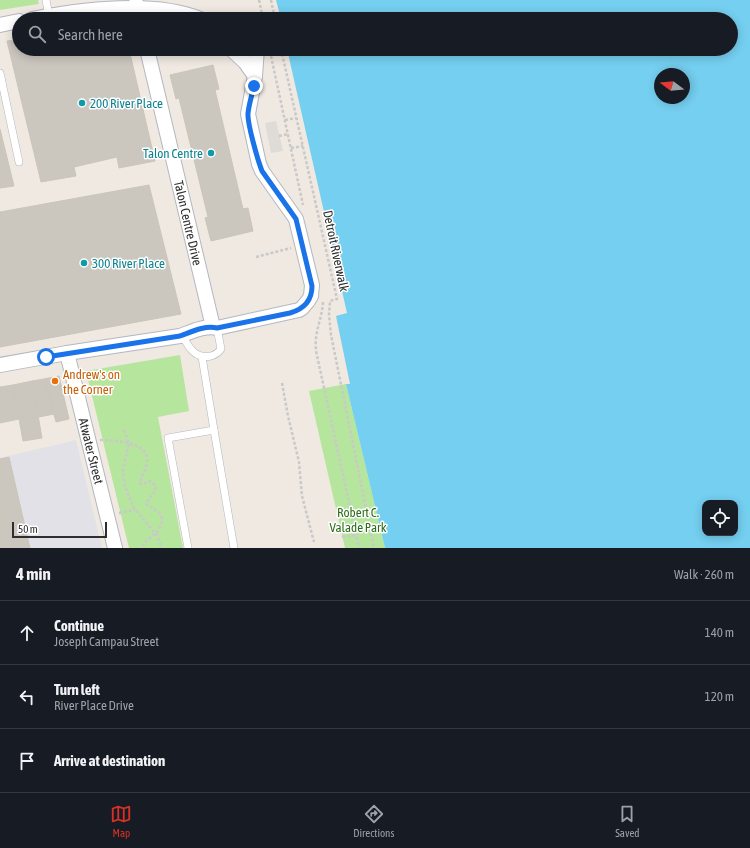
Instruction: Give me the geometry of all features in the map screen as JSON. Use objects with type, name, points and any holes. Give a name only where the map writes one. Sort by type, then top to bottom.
[{"type":"street","points":[[71,12],[109,5],[151,2],[188,12]]},
{"type":"street","points":[[136,3],[138,12]]},
{"type":"street","points":[[0,25],[12,22]]},
{"type":"street","name":"Talon Centre Drive","points":[[149,56],[215,328]]},
{"type":"street","points":[[239,56],[255,76]]},
{"type":"street","points":[[0,366],[67,353],[182,335],[194,330],[215,328],[290,313],[305,306],[311,296],[312,286],[296,219],[262,171],[259,164],[248,114],[257,56]]},
{"type":"street","name":"Atwater Street","points":[[67,353],[115,548]]},
{"type":"lane","points":[[46,0],[49,12]]},
{"type":"lane","points":[[0,73],[20,162]]},
{"type":"lane","points":[[182,335],[188,346],[198,356],[214,355],[221,349],[215,328]]},
{"type":"lane","points":[[202,356],[234,548]]},
{"type":"lane","points":[[188,548],[168,438],[214,430]]},
{"type":"path","points":[[258,0],[261,12]]},
{"type":"path","points":[[271,0],[274,12]]},
{"type":"path","name":"Detroit Riverwalk","points":[[283,56],[337,299],[330,301],[329,315],[331,335],[374,548]]},
{"type":"path","points":[[285,120],[296,118]]},
{"type":"path","points":[[279,136],[288,134]]},
{"type":"path","points":[[291,148],[303,146]]},
{"type":"path","points":[[256,257],[303,246]]},
{"type":"path","points":[[282,383],[299,462],[302,496],[314,542]]},
{"type":"path","points":[[124,430],[129,444],[123,470],[123,476],[128,494],[136,510],[156,534],[162,548]]},
{"type":"path","points":[[100,440],[122,441],[139,448],[148,458],[140,484],[150,481],[156,488],[155,493],[146,503],[149,507],[157,510],[162,517],[161,526],[153,537],[145,541],[143,548]]},
{"type":"path","points":[[117,514],[136,510]]},
{"type":"path","points":[[342,537],[356,535]]},
{"type":"shaded area","points":[[276,121],[283,151],[271,153],[265,123]]},
{"type":"shaded area","points":[[76,440],[102,548],[0,548],[0,458]]},
{"type":"green space","points":[[0,0],[38,0],[39,4],[0,10]]},
{"type":"green space","points":[[180,355],[189,411],[158,417],[183,548],[129,548],[86,371]]},
{"type":"green space","name":"Robert C. Valade Park","points":[[346,384],[385,548],[345,548],[309,391]]},
{"type":"water","points":[[276,0],[750,0],[750,548],[385,548],[346,384],[350,384],[336,316],[347,313],[289,56],[738,56],[738,12],[279,12]]},
{"type":"building","name":"200 River Place","points":[[12,40],[12,56],[131,56],[155,161],[119,168],[117,157],[74,167],[76,176],[41,182],[7,41]]},
{"type":"building","name":"Talon Centre","points":[[213,65],[219,89],[215,90],[243,209],[248,208],[253,231],[211,241],[205,218],[208,217],[179,98],[176,99],[170,75]]},
{"type":"building","points":[[0,129],[14,186],[0,188]]},
{"type":"building","name":"300 River Place","points":[[149,185],[181,314],[0,347],[0,212]]},
{"type":"building","points":[[59,376],[69,419],[56,422],[44,379]]},
{"type":"building","points":[[44,379],[54,414],[39,417],[32,381]]},
{"type":"building","points":[[32,381],[42,438],[23,441],[13,385]]},
{"type":"building","points":[[13,385],[19,419],[0,423],[0,387]]},
{"type":"building","points":[[9,457],[30,548],[0,548],[0,459]]},
{"type":"place","name":"200 River Place","points":[[82,103]]},
{"type":"place","name":"Talon Centre","points":[[211,153]]},
{"type":"place","name":"300 River Place","points":[[84,263]]},
{"type":"place","name":"Andrew's on the Corner","points":[[55,381]]},
{"type":"route","points":[[46,357],[180,336],[194,330],[213,327],[217,328],[290,313],[305,306],[311,296],[312,286],[298,225],[293,214],[262,171],[249,121],[248,114],[254,86]]}]
